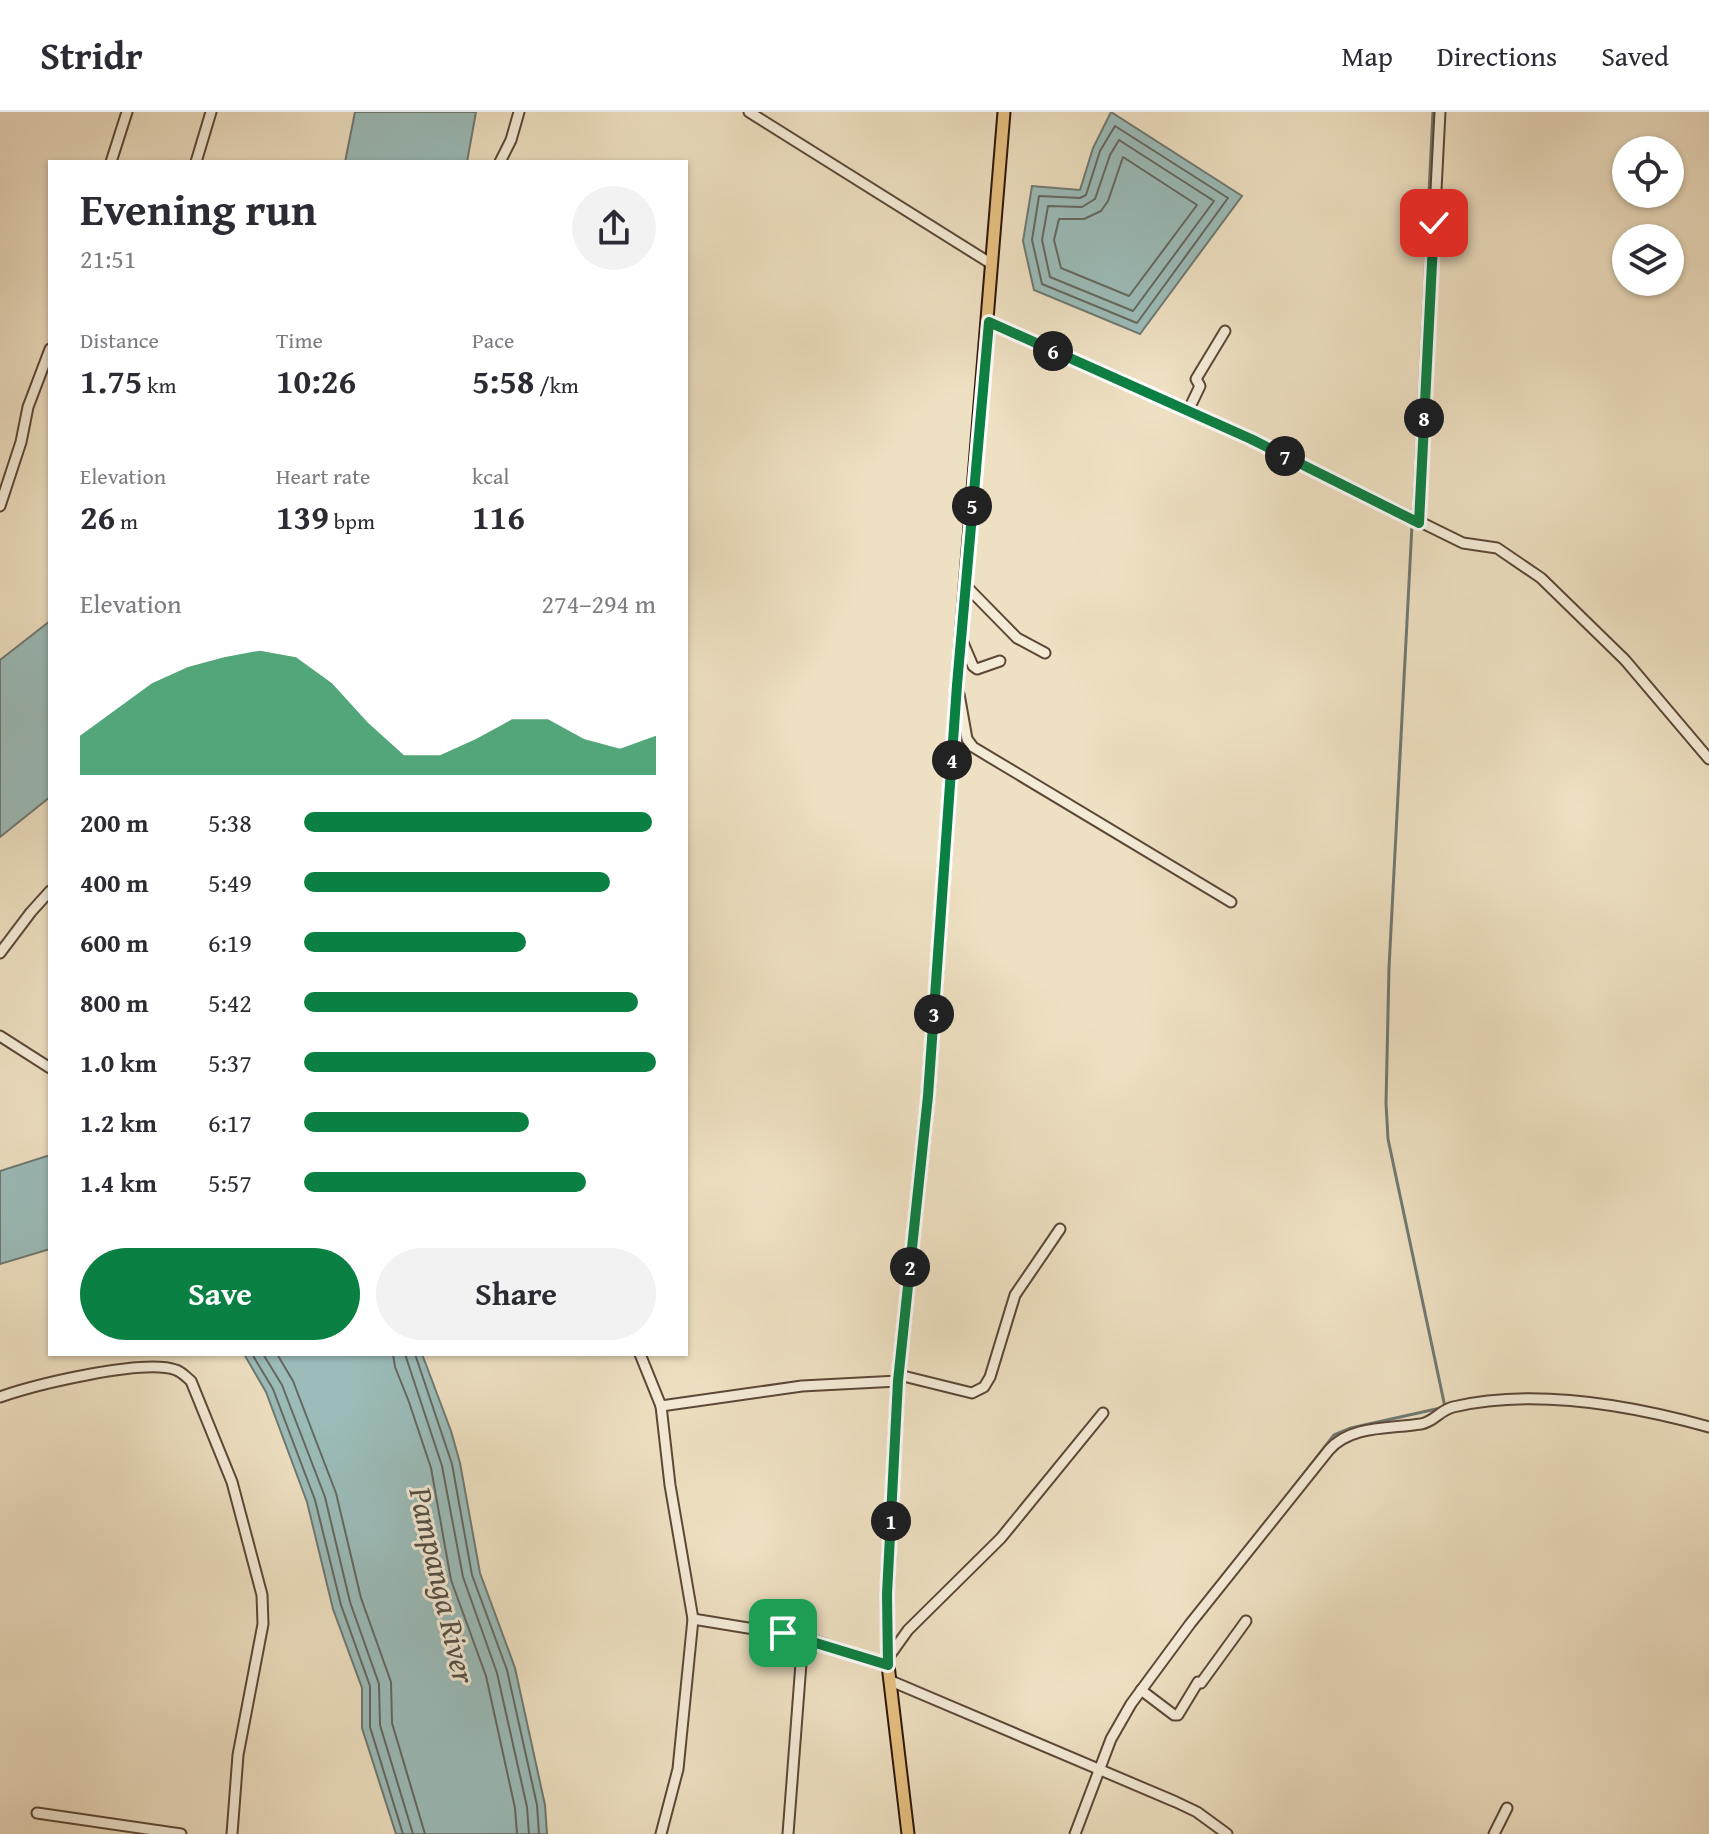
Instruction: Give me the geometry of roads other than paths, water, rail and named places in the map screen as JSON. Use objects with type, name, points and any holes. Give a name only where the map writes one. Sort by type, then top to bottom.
[{"type":"main road","points":[[908,1834],[888,1662],[887,1594],[899,1378],[928,1096],[957,685],[1004,112]]},
{"type":"street","points":[[112,160],[127,112]]},
{"type":"street","points":[[197,160],[211,112]]},
{"type":"street","points":[[501,160],[519,112]]},
{"type":"street","points":[[749,112],[990,263]]},
{"type":"street","points":[[1419,523],[1440,112]]},
{"type":"street","points":[[989,322],[1251,439],[1470,546],[1497,548],[1541,578],[1625,660],[1709,759]]},
{"type":"street","points":[[1188,411],[1200,386],[1196,379],[1225,331]]},
{"type":"street","points":[[0,506],[21,442],[28,407],[45,376]]},
{"type":"street","points":[[966,586],[1017,638],[1045,653]]},
{"type":"street","points":[[961,638],[977,669],[1000,661]]},
{"type":"street","points":[[957,685],[967,739],[973,747],[1231,902]]},
{"type":"street","points":[[0,953],[48,893]]},
{"type":"street","points":[[0,1036],[48,1067]]},
{"type":"street","points":[[661,1406],[777,1388],[899,1378],[972,1393],[984,1387],[990,1377],[1015,1295],[1060,1229]]},
{"type":"street","points":[[641,1356],[661,1406],[670,1485],[693,1619],[678,1769],[661,1834]]},
{"type":"street","points":[[0,1397],[38,1384],[146,1367],[179,1370],[191,1381],[232,1482],[262,1595],[263,1624],[238,1755],[232,1834]]},
{"type":"street","points":[[1075,1834],[1111,1739],[1141,1690],[1329,1450],[1345,1435],[1429,1422],[1452,1407],[1537,1399],[1611,1404],[1709,1427]]},
{"type":"street","points":[[693,1619],[803,1637],[888,1662],[908,1630],[1001,1538],[1103,1413]]},
{"type":"street","points":[[1141,1690],[1178,1715],[1198,1682],[1201,1683],[1246,1621]]},
{"type":"street","points":[[788,1834],[803,1637]]},
{"type":"street","points":[[891,1681],[1197,1812],[1227,1834]]},
{"type":"street","points":[[1494,1834],[1507,1808]]},
{"type":"street","points":[[37,1813],[181,1834]]},
{"type":"water","points":[[355,112],[476,112],[467,160],[345,160]]},
{"type":"water","points":[[1111,112],[1242,196],[1140,334],[1034,290],[1023,241],[1032,186],[1080,190],[1093,148]]},
{"type":"water","points":[[48,623],[48,799],[0,837],[0,660]]},
{"type":"water","points":[[48,1156],[48,1250],[0,1264],[0,1171]]},
{"type":"water","name":"Pampanga River","points":[[245,1356],[423,1356],[460,1463],[480,1573],[515,1668],[545,1805],[547,1834],[396,1834],[362,1728],[362,1688],[333,1609],[307,1502],[266,1392]]},
{"type":"waterway","points":[[1413,514],[1433,112]]},
{"type":"waterway","points":[[1292,1489],[1334,1435],[1351,1428],[1445,1407],[1388,1139],[1386,1103],[1389,968],[1412,525]]}]
